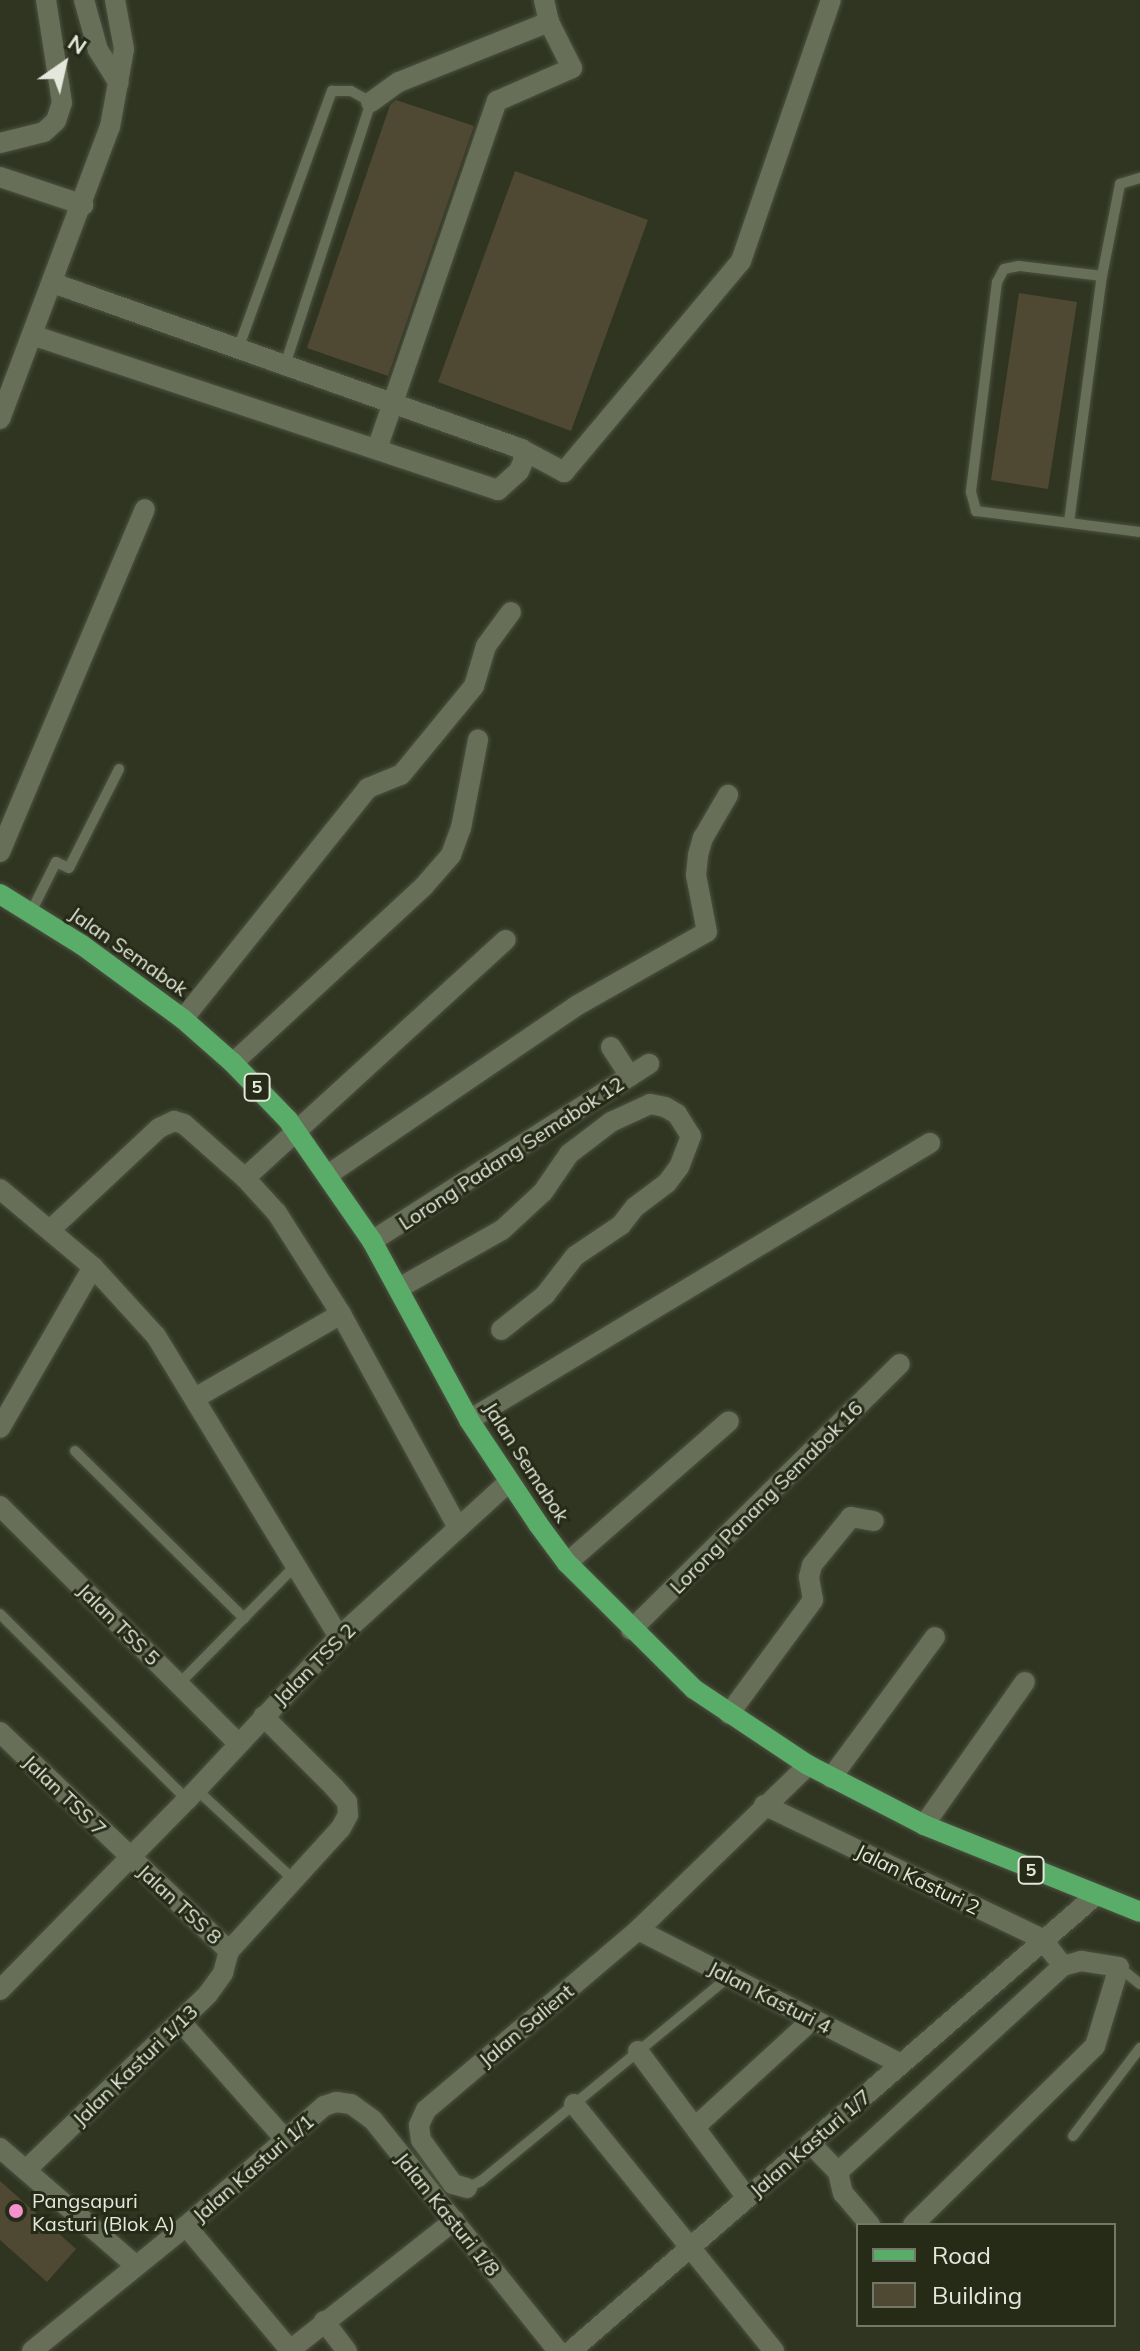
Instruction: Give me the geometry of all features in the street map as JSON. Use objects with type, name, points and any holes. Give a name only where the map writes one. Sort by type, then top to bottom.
[{"type":"main road","name":"Jalan Semabok","points":[[0,894],[125,974],[183,1019],[233,1063],[298,1132],[372,1241],[469,1420],[509,1482],[567,1563],[631,1630],[694,1689],[808,1765],[924,1825],[1140,1912]]},
{"type":"street","points":[[0,143],[44,132],[56,121],[62,103],[46,0]]},
{"type":"street","points":[[84,0],[98,50],[119,83]]},
{"type":"street","points":[[0,419],[110,127],[124,49],[115,0]]},
{"type":"street","points":[[377,449],[497,101],[572,68],[549,22],[544,0]]},
{"type":"street","points":[[53,283],[521,449],[564,472],[741,261],[831,0]]},
{"type":"street","points":[[371,102],[399,82],[549,22]]},
{"type":"street","points":[[0,177],[83,205]]},
{"type":"street","points":[[32,335],[498,490],[519,471],[524,459],[521,449]]},
{"type":"street","points":[[0,852],[145,509]]},
{"type":"street","points":[[183,1019],[368,788],[401,775],[474,686],[486,646],[511,612]]},
{"type":"street","points":[[233,1063],[424,886],[451,855],[461,828],[478,740]]},
{"type":"street","points":[[329,1174],[576,1006],[707,932],[696,875],[698,855],[703,838],[728,795]]},
{"type":"street","points":[[245,1178],[506,940]]},
{"type":"street","points":[[611,1047],[630,1076]]},
{"type":"street","name":"Lorong Padang Semabok 12","points":[[372,1241],[649,1064]]},
{"type":"street","points":[[399,1288],[502,1230],[543,1192],[569,1154],[611,1122],[650,1104],[677,1114],[691,1136],[679,1167],[667,1183],[635,1207],[621,1225],[575,1256],[545,1295],[501,1330]]},
{"type":"street","points":[[50,1230],[159,1128],[174,1121],[184,1124],[245,1178],[277,1213],[341,1314],[458,1528]]},
{"type":"street","points":[[469,1420],[930,1143]]},
{"type":"street","points":[[0,1189],[93,1267],[156,1336],[339,1637]]},
{"type":"street","points":[[0,1428],[93,1267]]},
{"type":"street","points":[[195,1398],[341,1314]]},
{"type":"street","name":"Lorong Panang Semabok 16","points":[[631,1630],[900,1364]]},
{"type":"street","points":[[567,1563],[729,1421]]},
{"type":"street","name":"Jalan TSS 2","points":[[0,1990],[7,1966],[130,1858],[339,1637],[509,1482]]},
{"type":"street","name":"Jalan TSS 5","points":[[0,1506],[238,1743]]},
{"type":"street","points":[[729,1714],[813,1600],[809,1577],[812,1565],[851,1517],[874,1521]]},
{"type":"street","points":[[831,1778],[935,1637]]},
{"type":"street","points":[[924,1825],[1025,1682]]},
{"type":"street","name":"Jalan Kasturi 1/13","points":[[26,2170],[181,2022],[216,1983],[229,1951],[341,1828],[348,1815],[347,1802],[263,1716]]},
{"type":"street","name":"Jalan TSS 7","points":[[0,1732],[130,1858]]},
{"type":"street","name":"Jalan Salient","points":[[467,2188],[453,2184],[421,2140],[419,2125],[426,2110],[638,1930],[808,1765]]},
{"type":"street","name":"Jalan Kasturi 2","points":[[771,1798],[1049,1933],[1063,1966]]},
{"type":"street","name":"Jalan TSS 8","points":[[130,1858],[229,1951]]},
{"type":"street","name":"Jalan Kasturi 1/7","points":[[571,2351],[1096,1895]]},
{"type":"street","name":"Jalan Kasturi 4","points":[[638,1930],[901,2064]]},
{"type":"street","points":[[915,2223],[1095,2046],[1119,1967],[1081,1961],[1063,1966]]},
{"type":"street","name":"Jalan Kasturi 1/7","points":[[838,2172],[1063,1966]]},
{"type":"street","points":[[695,2127],[813,2019]]},
{"type":"street","points":[[181,2022],[285,2139]]},
{"type":"street","points":[[638,2051],[747,2198]]},
{"type":"street","name":"Jalan Kasturi 1/8","points":[[324,2106],[336,2102],[362,2110],[455,2220],[558,2351]]},
{"type":"street","points":[[574,2104],[774,2351]]},
{"type":"street","name":"Jalan Kasturi 1/1","points":[[32,2351],[186,2226],[324,2106]]},
{"type":"street","points":[[810,2143],[838,2172],[843,2193],[868,2223]]},
{"type":"street","points":[[0,2148],[136,2266]]},
{"type":"street","points":[[186,2226],[289,2350],[455,2220]]},
{"type":"street","points":[[324,2321],[347,2351]]},
{"type":"lane","points":[[238,349],[332,91],[351,91],[371,102],[285,365]]},
{"type":"lane","points":[[1069,522],[1102,276],[1120,184],[1140,178]]},
{"type":"lane","points":[[1102,276],[1019,266],[1004,269],[997,282],[971,492],[976,511],[1140,532]]},
{"type":"lane","points":[[31,912],[56,862],[69,868],[119,769]]},
{"type":"lane","points":[[75,1451],[244,1618]]},
{"type":"lane","points":[[179,1684],[294,1567]]},
{"type":"lane","points":[[0,1614],[192,1794],[294,1880]]},
{"type":"lane","points":[[1119,1967],[1140,1984]]},
{"type":"lane","points":[[467,2188],[481,2181],[730,1976]]},
{"type":"lane","points":[[1073,2136],[1140,2048]]},
{"type":"building","points":[[396,100],[474,126],[388,376],[307,348],[390,105]]},
{"type":"building","points":[[515,171],[648,220],[571,431],[438,382]]},
{"type":"building","points":[[1019,293],[1077,302],[1048,489],[991,480]]},
{"type":"building","name":"Pangsapuri Kasturi (Blok A)","points":[[0,2181],[76,2249],[47,2282],[0,2240]]},
{"type":"place","name":"Pangsapuri Kasturi (Blok A)","points":[[16,2211]]}]
